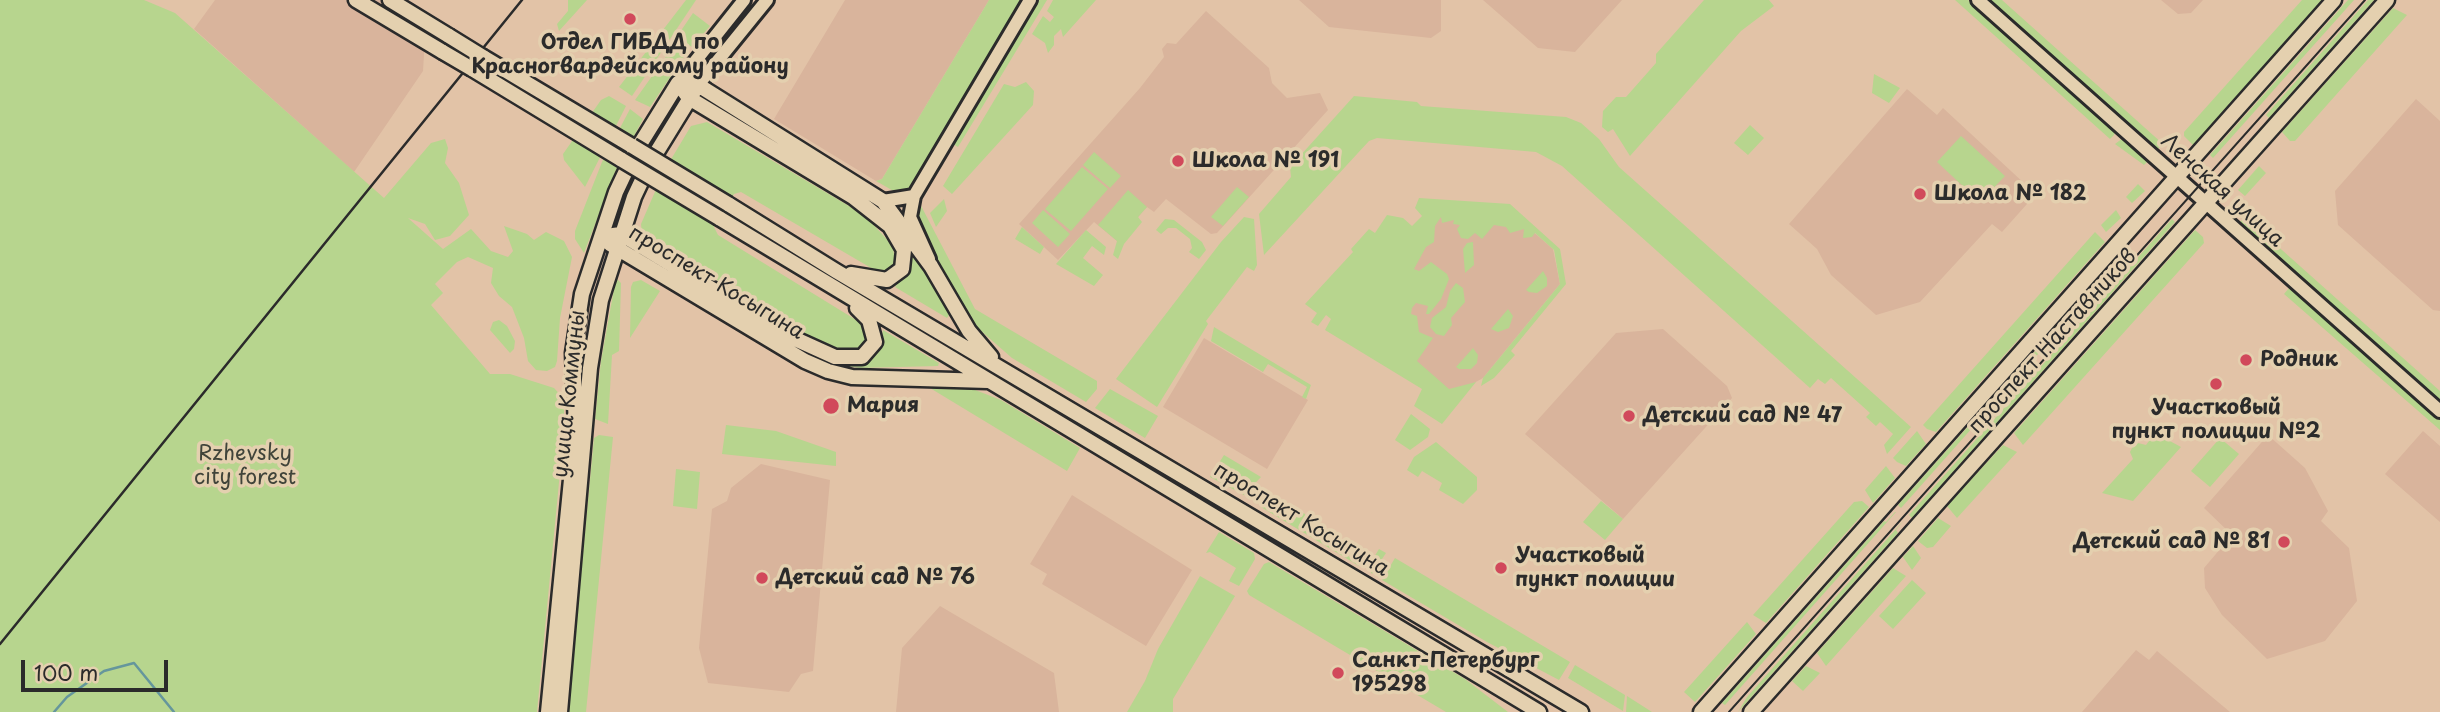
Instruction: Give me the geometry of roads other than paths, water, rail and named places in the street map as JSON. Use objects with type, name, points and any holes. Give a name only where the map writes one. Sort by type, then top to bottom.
[{"type":"main road","name":"проспект Косыгина","points":[[356,0],[1539,712]]},
{"type":"main road","name":"проспект Косыгина","points":[[390,0],[836,271],[1581,712]]},
{"type":"main road","name":"проспект Наставников","points":[[1701,712],[2334,0]]},
{"type":"main road","name":"проспект Наставников","points":[[1751,712],[2387,0]]},
{"type":"main road","name":"проспект Косыгина","points":[[678,83],[689,98],[853,197],[890,226],[904,250],[902,269],[887,280],[877,281],[836,271]]},
{"type":"main road","name":"проспект Косыгина","points":[[678,83],[698,85],[883,201],[931,266],[968,331],[999,366]]},
{"type":"main road","name":"улица Коммуны","points":[[548,712],[576,429],[573,352],[582,294],[601,236],[634,154],[678,83]]},
{"type":"main road","name":"улица Коммуны","points":[[559,712],[592,357],[601,300],[618,241],[650,163],[698,85]]},
{"type":"main road","name":"проспект Косыгина","points":[[601,236],[618,241],[814,349],[835,357],[862,357],[875,342],[869,320],[828,286]]},
{"type":"main road","name":"проспект Косыгина","points":[[618,241],[805,361],[828,371],[852,377],[990,382]]},
{"type":"street","name":"улица Коммуны","points":[[678,83],[744,0]]},
{"type":"street","name":"улица Коммуны","points":[[698,85],[767,0]]},
{"type":"street","points":[[931,266],[910,217],[914,196],[1030,0]]},
{"type":"street","name":"Ленская улица","points":[[1978,0],[2440,411]]},
{"type":"street","points":[[883,201],[914,196]]},
{"type":"waterway","points":[[54,712],[67,697],[104,671],[134,663],[174,712]]},
{"type":"tram line","points":[[1729,712],[2365,0]]},
{"type":"railway","points":[[0,644],[522,0]]},
{"type":"place","name":"Отдел ГИБДД по Красногвардейскому району","points":[[630,19]]},
{"type":"place","name":"Школа № 191","points":[[1178,161]]},
{"type":"place","name":"Школа № 182","points":[[1920,194]]},
{"type":"place","name":"Родник","points":[[2246,360]]},
{"type":"place","name":"Участковый пункт полиции №2","points":[[2216,384]]},
{"type":"place","name":"Мария","points":[[831,406]]},
{"type":"place","name":"Детский сад № 47","points":[[1629,416]]},
{"type":"place","name":"Детский сад № 81","points":[[2284,542]]},
{"type":"place","name":"Участковый пункт полиции","points":[[1501,568]]},
{"type":"place","name":"Детский сад № 76","points":[[762,578]]},
{"type":"place","name":"Санкт-Петербург 195298","points":[[1338,673]]},
{"type":"park label","name":"Rzhevsky city forest","points":[[245,466]]}]
